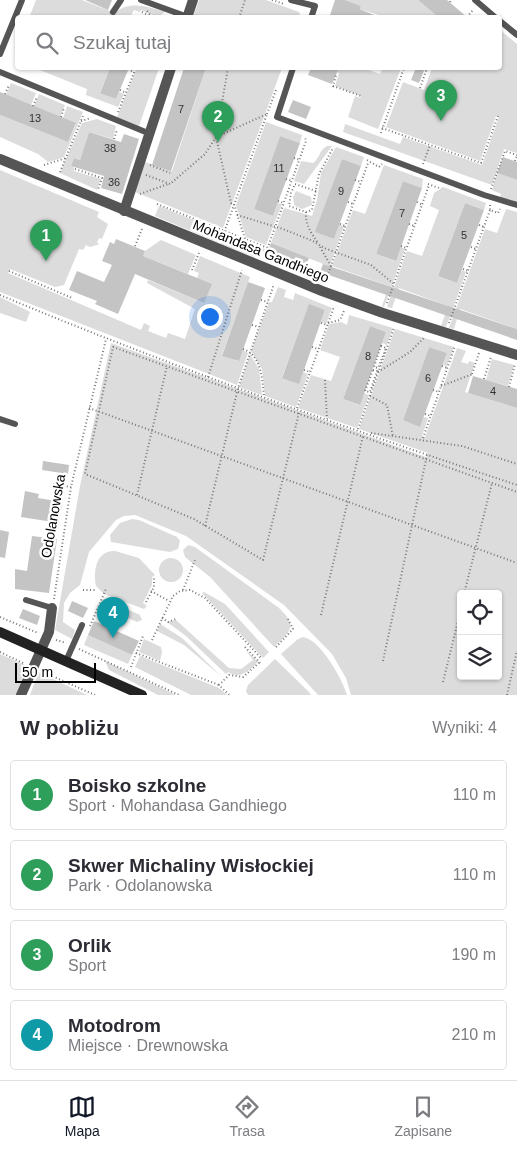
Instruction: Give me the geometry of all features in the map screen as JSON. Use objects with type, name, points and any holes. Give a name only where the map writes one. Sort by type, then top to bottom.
[{"type":"main road","points":[[0,632],[142,695]]},
{"type":"street","points":[[189,15],[193,0]]},
{"type":"street","points":[[124,211],[148,133],[170,70]]},
{"type":"street","name":"Mohandasa Gandhiego","points":[[0,159],[322,291],[383,313],[446,332],[516,360]]},
{"type":"street","points":[[21,695],[47,637],[52,608]]},
{"type":"lane","points":[[16,15],[22,0]]},
{"type":"lane","points":[[113,12],[121,0]]},
{"type":"lane","points":[[141,0],[182,15]]},
{"type":"lane","points":[[291,0],[316,3],[312,15]]},
{"type":"lane","points":[[475,0],[492,15]]},
{"type":"lane","points":[[0,54],[15,17]]},
{"type":"lane","points":[[502,23],[517,35]]},
{"type":"lane","points":[[292,70],[277,117],[336,141],[488,197],[517,205]]},
{"type":"lane","points":[[0,72],[148,133]]},
{"type":"lane","points":[[0,419],[15,424]]},
{"type":"lane","points":[[26,600],[52,608]]},
{"type":"lane","points":[[66,661],[82,624]]},
{"type":"path","points":[[240,15],[245,0]]},
{"type":"path","points":[[142,12],[148,15]]},
{"type":"path","points":[[114,139],[118,126],[114,124],[115,120],[134,72],[130,70]]},
{"type":"path","points":[[228,70],[216,137],[231,203],[234,204],[245,239]]},
{"type":"path","points":[[380,133],[403,70]]},
{"type":"path","points":[[420,88],[426,70]]},
{"type":"path","points":[[336,75],[333,87],[361,96]]},
{"type":"path","points":[[5,94],[11,81]]},
{"type":"path","points":[[120,90],[126,93]]},
{"type":"path","points":[[33,106],[38,92]]},
{"type":"path","points":[[61,117],[66,104]]},
{"type":"path","points":[[58,176],[85,112]]},
{"type":"path","points":[[91,114],[98,117]]},
{"type":"path","points":[[135,195],[170,184],[205,154],[216,137],[267,114],[218,248]]},
{"type":"path","points":[[382,128],[481,163],[498,116]]},
{"type":"path","points":[[261,266],[300,160],[306,141],[303,134]]},
{"type":"path","points":[[316,191],[296,184],[291,193],[289,206],[306,212],[312,210],[316,191],[319,174],[336,141]]},
{"type":"path","points":[[424,161],[430,145]]},
{"type":"path","points":[[488,197],[505,151],[517,156],[515,161]]},
{"type":"path","points":[[37,167],[66,158]]},
{"type":"path","points":[[294,158],[300,160]]},
{"type":"path","points":[[143,163],[170,172]]},
{"type":"path","points":[[322,291],[368,163]]},
{"type":"path","points":[[76,169],[102,178],[98,192]]},
{"type":"path","points":[[137,172],[170,184]]},
{"type":"path","points":[[286,179],[292,181]]},
{"type":"path","points":[[356,180],[361,182]]},
{"type":"path","points":[[383,313],[429,185]]},
{"type":"path","points":[[278,201],[284,203]]},
{"type":"path","points":[[348,202],[354,204]]},
{"type":"path","points":[[417,202],[422,204]]},
{"type":"path","points":[[157,204],[268,248]]},
{"type":"path","points":[[446,332],[490,210]]},
{"type":"path","points":[[306,212],[305,218],[309,230],[331,266]]},
{"type":"path","points":[[237,215],[372,265],[394,284]]},
{"type":"path","points":[[340,224],[346,226]]},
{"type":"path","points":[[409,224],[414,226]]},
{"type":"path","points":[[479,225],[484,226]]},
{"type":"path","points":[[135,246],[142,229]]},
{"type":"path","points":[[401,246],[406,248]]},
{"type":"path","points":[[471,247],[476,249]]},
{"type":"path","points":[[192,270],[199,253]]},
{"type":"path","points":[[208,377],[245,259]]},
{"type":"path","points":[[463,269],[468,271]]},
{"type":"path","points":[[9,271],[72,298]]},
{"type":"path","points":[[204,526],[238,388],[274,283]]},
{"type":"path","points":[[0,295],[106,340],[296,409],[517,485]]},
{"type":"path","points":[[261,300],[268,302]]},
{"type":"path","points":[[296,409],[334,307]]},
{"type":"path","points":[[321,323],[328,324],[340,320],[344,310]]},
{"type":"path","points":[[252,325],[258,327]]},
{"type":"path","points":[[358,430],[394,328]]},
{"type":"path","points":[[379,371],[410,352],[425,337]]},
{"type":"path","name":"Odolanowska","points":[[52,608],[71,487],[88,408],[106,340]]},
{"type":"path","points":[[382,344],[388,346]]},
{"type":"path","points":[[312,346],[318,349]]},
{"type":"path","points":[[381,346],[386,348],[378,368],[373,367],[381,346]]},
{"type":"path","points":[[423,439],[455,346]]},
{"type":"path","points":[[299,413],[263,560],[194,519],[85,474],[113,347],[364,436],[517,492]]},
{"type":"path","points":[[243,349],[250,351],[261,368],[264,396]]},
{"type":"path","points":[[441,386],[472,374],[479,353]]},
{"type":"path","points":[[484,379],[491,357]]},
{"type":"path","points":[[509,387],[516,360]]},
{"type":"path","points":[[137,495],[167,366]]},
{"type":"path","points":[[442,366],[447,368]]},
{"type":"path","points":[[373,367],[379,371]]},
{"type":"path","points":[[304,370],[310,372]]},
{"type":"path","points":[[373,370],[377,371],[370,392],[365,391],[373,370]]},
{"type":"path","points":[[325,380],[327,419]]},
{"type":"path","points":[[433,390],[439,392]]},
{"type":"path","points":[[365,391],[387,405],[393,437]]},
{"type":"path","points":[[88,408],[517,563]]},
{"type":"path","points":[[425,414],[431,416]]},
{"type":"path","points":[[361,431],[462,446],[517,464]]},
{"type":"path","points":[[321,615],[364,436]]},
{"type":"path","points":[[383,661],[427,455]]},
{"type":"path","points":[[465,590],[492,483]]},
{"type":"path","points":[[54,484],[71,487]]},
{"type":"path","points":[[183,590],[195,560]]},
{"type":"path","points":[[146,602],[154,578]]},
{"type":"path","points":[[88,631],[106,589]]},
{"type":"path","points":[[83,590],[94,590]]},
{"type":"path","points":[[152,640],[170,601],[176,593],[183,590],[195,591],[205,598],[248,644],[261,661]]},
{"type":"path","points":[[151,591],[170,601]]},
{"type":"path","points":[[0,617],[72,646],[179,695]]},
{"type":"path","points":[[276,647],[292,631],[292,625],[287,617]]},
{"type":"path","points":[[162,618],[168,622],[176,620]]},
{"type":"path","points":[[443,682],[457,625]]},
{"type":"path","points":[[131,667],[144,636]]},
{"type":"path","points":[[248,644],[244,648],[261,661]]},
{"type":"path","points":[[0,652],[96,695]]},
{"type":"path","points":[[507,695],[517,652]]},
{"type":"path","points":[[136,653],[219,685],[229,695]]},
{"type":"path","points":[[219,685],[229,675],[236,678],[243,677],[261,661]]},
{"type":"shaded area","points":[[36,0],[82,0],[115,13],[120,9],[133,6],[165,12],[161,15],[134,10],[131,15],[30,15]]},
{"type":"shaded area","points":[[199,0],[266,0],[299,12],[300,15],[194,15]]},
{"type":"shaded area","points":[[345,0],[418,0],[437,15],[379,15],[360,9],[361,6]]},
{"type":"shaded area","points":[[502,32],[517,44],[517,153],[504,149],[492,185],[343,132],[345,124],[400,144],[403,137],[482,165],[499,117],[496,116],[480,161],[386,127],[403,82],[424,90],[431,70],[502,70]]},
{"type":"shaded area","points":[[40,70],[109,70],[100,92],[116,99],[119,92],[124,94],[118,107],[86,95],[87,89]]},
{"type":"shaded area","points":[[136,70],[158,70],[139,126],[117,117]]},
{"type":"shaded area","points":[[205,70],[281,70],[223,228],[135,192],[145,162],[172,171]]},
{"type":"shaded area","points":[[338,70],[369,70],[380,74],[382,70],[400,70],[378,129],[348,117],[355,96],[360,98],[361,96],[335,86],[339,73],[337,72]]},
{"type":"shaded area","points":[[11,83],[36,93],[31,105],[6,95]]},
{"type":"shaded area","points":[[39,94],[65,105],[60,117],[34,106]]},
{"type":"shaded area","points":[[67,106],[83,112],[64,157],[48,162],[38,154],[0,137],[0,115],[68,142],[76,124],[63,118]]},
{"type":"shaded area","points":[[97,119],[116,126],[113,139],[89,132],[80,160],[74,158],[71,166],[74,167],[74,171],[101,179],[97,190],[60,173],[82,123]]},
{"type":"shaded area","points":[[266,122],[302,135],[300,143],[280,136],[254,209],[273,216],[278,203],[282,204],[266,245],[246,237],[236,205]]},
{"type":"shaded area","points":[[327,146],[332,146],[304,184],[294,181],[301,161],[313,163]]},
{"type":"shaded area","points":[[336,147],[364,157],[361,166],[342,159],[316,232],[334,239],[339,225],[344,226],[326,277],[324,276],[328,266],[271,243],[284,208],[312,216],[317,200],[321,173]]},
{"type":"shaded area","points":[[384,165],[423,179],[422,188],[403,181],[376,254],[395,261],[401,247],[405,249],[384,307],[382,306],[389,286],[332,266],[353,210],[365,214]]},
{"type":"shaded area","points":[[0,170],[99,212],[97,217],[108,224],[102,239],[99,238],[97,243],[100,244],[90,247],[86,245],[83,250],[79,249],[64,285],[55,287],[10,269],[8,273],[141,330],[144,323],[150,326],[148,331],[166,338],[168,333],[185,339],[195,309],[147,283],[148,280],[204,303],[197,278],[199,273],[194,271],[200,256],[250,277],[222,355],[238,361],[243,350],[248,353],[237,385],[0,292]]},
{"type":"shaded area","points":[[497,173],[517,180],[517,202],[500,198],[501,194],[492,190]]},
{"type":"shaded area","points":[[443,187],[486,203],[484,210],[465,203],[438,276],[457,283],[462,270],[466,272],[446,327],[441,326],[448,306],[399,288],[392,308],[387,307],[407,251],[422,256],[439,210],[430,206],[434,193]]},
{"type":"shaded area","points":[[296,191],[311,197],[312,205],[302,209],[294,205],[293,197]]},
{"type":"shaded area","points":[[159,206],[221,231],[217,242],[155,216]]},
{"type":"shaded area","points":[[506,209],[517,212],[517,329],[460,309],[454,329],[449,328],[485,229],[497,233]]},
{"type":"shaded area","points":[[225,234],[265,249],[264,252],[258,250],[255,257],[221,244]]},
{"type":"shaded area","points":[[161,240],[196,255],[188,274],[143,256],[145,251]]},
{"type":"shaded area","points":[[278,287],[286,290],[284,297],[293,300],[295,293],[332,308],[326,324],[321,322],[325,310],[309,305],[282,377],[303,372],[308,374],[296,407],[265,396],[262,369],[251,351],[269,302],[272,302]]},
{"type":"shaded area","points":[[0,297],[30,312],[26,322],[0,313]]},
{"type":"shaded area","points":[[349,315],[393,328],[387,345],[382,343],[386,332],[370,326],[343,399],[359,405],[364,393],[369,395],[357,428],[298,408],[311,375],[331,381],[340,357],[320,350],[329,324],[341,322],[347,325]]},
{"type":"shaded area","points":[[395,329],[454,347],[447,366],[443,365],[447,353],[429,347],[403,420],[420,426],[424,417],[428,418],[422,436],[425,437],[457,348],[466,351],[461,362],[468,364],[469,361],[475,363],[465,392],[517,408],[517,695],[351,695],[346,678],[332,654],[284,605],[186,536],[135,515],[124,516],[116,520],[89,552],[80,585],[70,593],[64,603],[63,622],[75,630],[72,639],[55,630],[80,486],[111,343],[426,457],[428,453],[359,429]]},
{"type":"shaded area","points":[[250,354],[259,369],[262,395],[239,387]]},
{"type":"shaded area","points":[[492,359],[514,365],[508,386],[486,380]]},
{"type":"shaded area","points":[[132,519],[139,520],[177,537],[180,541],[178,549],[170,552],[111,542],[110,535],[120,523]]},
{"type":"shaded area","points":[[188,545],[195,547],[279,608],[289,619],[290,628],[285,637],[274,647],[210,577],[185,557],[183,550]]},
{"type":"shaded area","points":[[115,551],[139,558],[155,575],[152,577],[152,585],[143,603],[147,606],[144,609],[104,594],[96,586],[97,562],[104,554]]},
{"type":"shaded area","points":[[171,558],[179,562],[183,570],[179,578],[171,582],[163,578],[159,570],[163,562]]},
{"type":"shaded area","points":[[204,592],[225,604],[269,652],[263,658],[202,593]]},
{"type":"shaded area","points":[[104,599],[140,615],[142,620],[137,622],[101,606]]},
{"type":"shaded area","points":[[176,620],[229,668],[241,669],[253,660],[245,649],[258,662],[241,675],[228,672],[226,674],[186,636],[167,622]]},
{"type":"shaded area","points":[[160,624],[182,638],[222,677],[184,645],[157,631]]},
{"type":"shaded area","points":[[88,635],[132,655],[128,664],[84,645]]},
{"type":"shaded area","points":[[303,637],[317,645],[324,652],[336,670],[347,695],[318,695],[281,654]]},
{"type":"shaded area","points":[[144,639],[161,647],[160,661],[139,652]]},
{"type":"shaded area","points":[[0,654],[27,666],[16,695],[0,695]]},
{"type":"shaded area","points":[[140,656],[219,688],[227,695],[191,695],[135,667]]},
{"type":"shaded area","points":[[275,659],[311,695],[248,695],[246,691],[248,685]]},
{"type":"shaded area","points":[[105,661],[176,695],[158,695],[109,670]]},
{"type":"shaded area","points":[[36,671],[87,695],[30,695],[37,676]]},
{"type":"building","points":[[85,0],[112,0],[108,10]]},
{"type":"building","points":[[335,0],[345,0],[361,6],[360,9],[374,15],[330,15]]},
{"type":"building","points":[[418,0],[447,0],[464,15],[436,15]]},
{"type":"building","points":[[109,70],[128,70],[116,99],[100,93]]},
{"type":"building","points":[[183,70],[205,70],[171,171],[152,165]]},
{"type":"building","points":[[310,70],[338,70],[332,84],[308,75]]},
{"type":"building","points":[[415,70],[424,70],[419,83],[411,80]]},
{"type":"building","points":[[0,92],[76,123],[68,142],[0,115]]},
{"type":"building","points":[[293,100],[311,107],[306,119],[288,112]]},
{"type":"building","points":[[89,132],[121,142],[124,134],[139,139],[122,194],[101,188],[104,176],[71,166],[74,158],[80,160]]},
{"type":"building","points":[[280,136],[300,143],[273,216],[254,209]]},
{"type":"building","points":[[503,157],[517,162],[517,180],[497,173]]},
{"type":"building","points":[[342,159],[361,166],[334,239],[315,232]]},
{"type":"building","points":[[403,181],[422,188],[396,261],[376,254]]},
{"type":"building","points":[[465,203],[484,210],[457,283],[438,276]]},
{"type":"building","points":[[116,239],[145,251],[143,256],[212,284],[204,303],[135,274],[118,314],[95,304],[97,301],[69,290],[77,271],[104,282],[112,265],[102,261],[110,242],[114,244]]},
{"type":"building","points":[[271,243],[309,258],[305,268],[267,253]]},
{"type":"building","points":[[323,264],[517,329],[517,340],[320,272]]},
{"type":"building","points":[[248,282],[265,288],[239,361],[222,356]]},
{"type":"building","points":[[309,304],[325,310],[299,384],[282,378]]},
{"type":"building","points":[[370,326],[386,332],[360,405],[343,399]]},
{"type":"building","points":[[429,347],[447,353],[420,427],[403,420]]},
{"type":"building","points":[[473,376],[517,389],[517,408],[468,393]]},
{"type":"building","points":[[43,461],[69,465],[68,474],[42,470]]},
{"type":"building","points":[[25,491],[39,494],[38,498],[63,502],[59,523],[21,517]]},
{"type":"building","points":[[0,530],[9,532],[5,558],[0,557]]},
{"type":"building","points":[[32,536],[57,539],[49,593],[15,589],[15,569],[27,571]]},
{"type":"building","points":[[72,601],[88,608],[83,618],[68,611]]},
{"type":"building","points":[[23,609],[40,616],[37,625],[19,618]]},
{"type":"building","points":[[94,621],[139,641],[132,655],[88,635]]},
{"type":"place","name":"Orlik","points":[[441,121]]},
{"type":"place","name":"Skwer Michaliny Wisłockiej","points":[[218,142]]},
{"type":"place","name":"Boisko szkolne","points":[[46,261]]},
{"type":"place","name":"Motodrom","points":[[113,638]]}]
